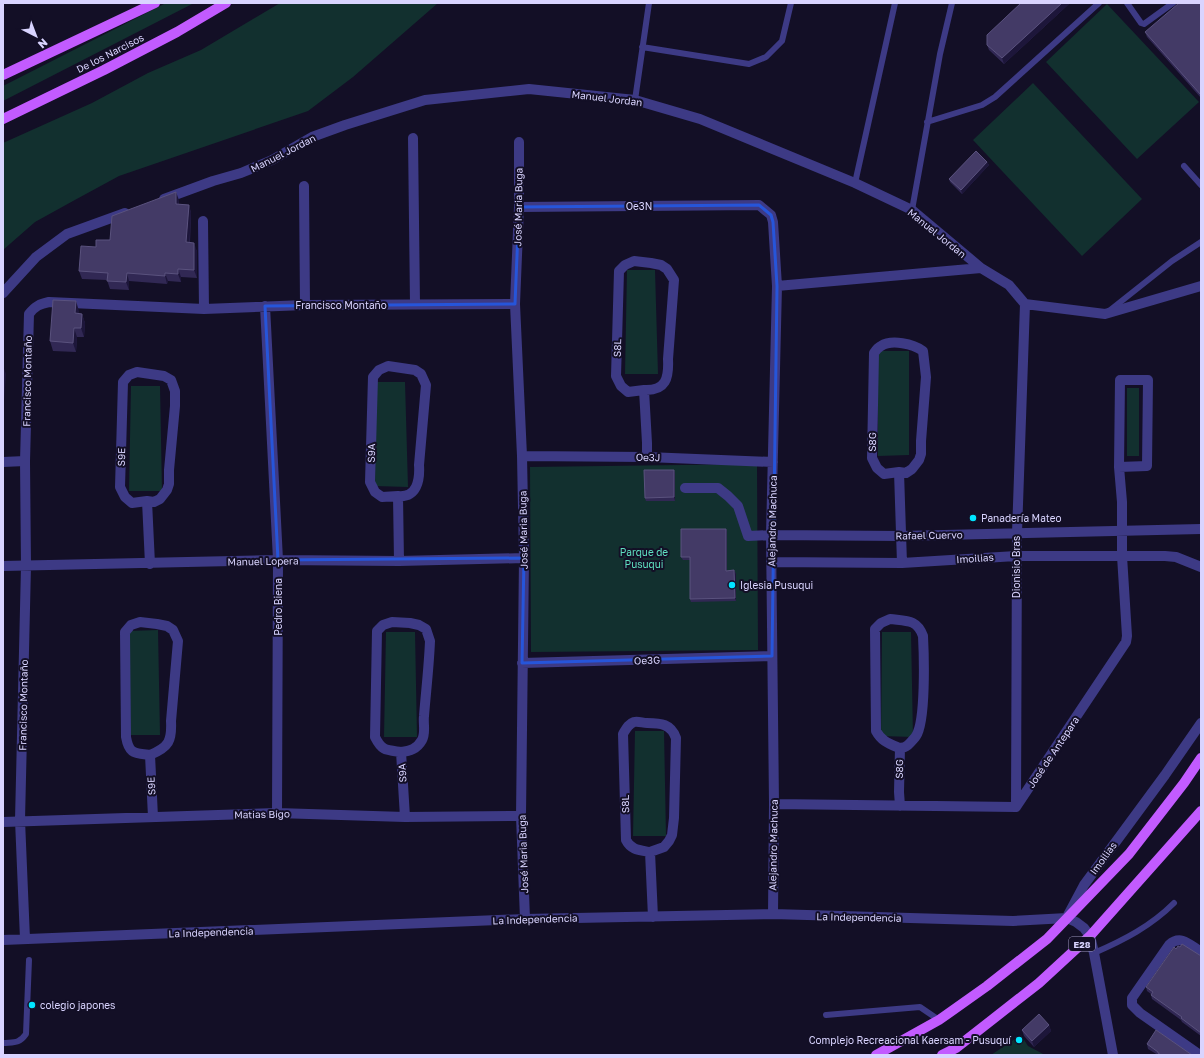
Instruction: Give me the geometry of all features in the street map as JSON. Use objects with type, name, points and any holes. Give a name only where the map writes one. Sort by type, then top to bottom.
[{"type":"main road","points":[[3,75],[155,3]]},
{"type":"main road","name":"De los Narcisos","points":[[3,119],[104,70],[177,32],[226,3]]},
{"type":"main road","name":"E28","points":[[876,1055],[939,1020],[1014,966],[1047,939],[1129,854],[1184,783],[1201,758]]},
{"type":"main road","name":"E28","points":[[942,1055],[955,1051],[1039,983],[1090,936],[1201,811]]},
{"type":"street","name":"Manuel Jordan","points":[[157,201],[213,181],[241,173],[272,160],[312,137],[425,100],[528,89],[636,100],[700,120],[855,183],[912,210],[981,268],[1009,285],[1025,304]]},
{"type":"street","points":[[413,138],[415,304]]},
{"type":"street","name":"José Maria Buga","points":[[520,142],[515,304],[522,456],[524,558],[521,816],[525,919]]},
{"type":"street","points":[[304,186],[305,305]]},
{"type":"street","name":"Oe3N","points":[[519,207],[759,205]]},
{"type":"street","name":"Alejandro Machuca","points":[[759,205],[771,215],[773,222],[777,286],[774,462],[771,535],[774,804],[773,914]]},
{"type":"street","points":[[3,293],[36,257],[67,234],[136,209]]},
{"type":"street","points":[[203,220],[204,309]]},
{"type":"street","name":"S8L","points":[[634,261],[661,265],[667,269],[674,280],[667,378],[660,387],[653,390],[644,390],[628,392],[616,376],[619,271],[625,265],[634,261]]},
{"type":"street","points":[[777,286],[981,268]]},
{"type":"street","points":[[1025,304],[1105,314],[1201,286]]},
{"type":"street","name":"Francisco Montaño","points":[[25,939],[20,820],[26,566],[25,461],[29,314],[40,304],[49,302],[204,309],[305,305],[515,304]]},
{"type":"street","name":"Dionisio Bras","points":[[1016,807],[1016,556],[1025,304]]},
{"type":"street","name":"Pedro Biena","points":[[265,306],[278,560],[277,813]]},
{"type":"street","name":"S8G","points":[[889,342],[916,346],[923,351],[926,377],[921,454],[919,460],[912,469],[906,472],[899,472],[884,474],[877,468],[872,458],[874,353],[880,346],[889,342]]},
{"type":"street","name":"S9A","points":[[388,366],[415,370],[421,374],[426,385],[419,465],[420,478],[418,484],[411,493],[404,496],[398,496],[382,497],[375,492],[370,482],[373,377],[379,370],[388,366]]},
{"type":"street","name":"S9E","points":[[137,372],[164,376],[171,380],[175,391],[169,484],[167,490],[160,499],[154,502],[148,501],[132,503],[125,497],[120,487],[123,382],[128,375],[137,372]]},
{"type":"street","name":"José de Antepara","points":[[1016,807],[1126,642],[1127,636],[1122,556],[1122,502],[1119,467],[1120,380],[1148,380],[1146,466],[1119,467]]},
{"type":"street","points":[[644,390],[647,443],[646,457]]},
{"type":"street","name":"Oe3J","points":[[522,456],[646,457],[774,462]]},
{"type":"street","points":[[3,462],[25,461]]},
{"type":"street","points":[[899,472],[902,563]]},
{"type":"street","name":"Rafael Cuervo","points":[[685,488],[718,488],[738,506],[748,536],[901,536],[1201,529]]},
{"type":"street","points":[[398,496],[399,561]]},
{"type":"street","points":[[148,501],[150,564]]},
{"type":"street","name":"Imoilias","points":[[772,562],[902,563],[1016,556],[1165,556],[1176,557],[1201,567]]},
{"type":"street","name":"Manuel Lopera","points":[[3,566],[150,564],[278,560],[399,561],[524,558]]},
{"type":"street","name":"S8G","points":[[890,620],[907,621],[916,624],[921,629],[923,636],[924,688],[919,728],[917,736],[905,747],[900,748],[885,742],[879,737],[876,731],[875,629],[881,623],[890,620]]},
{"type":"street","points":[[140,622],[167,626],[173,630],[178,641],[171,720],[172,734],[170,740],[163,749],[150,754],[134,753],[128,747],[126,737],[125,632],[131,625],[140,622]]},
{"type":"street","name":"S9A","points":[[392,622],[419,625],[426,629],[430,641],[424,733],[416,748],[401,752],[388,750],[380,746],[375,737],[378,631],[383,625],[392,622]]},
{"type":"street","name":"Oe3G","points":[[522,663],[772,656]]},
{"type":"street","name":"S8L","points":[[634,722],[657,723],[668,726],[674,731],[676,738],[677,754],[672,835],[664,847],[650,852],[633,849],[626,840],[623,734],[627,726],[634,722]]},
{"type":"street","name":"Imoilias","points":[[1066,918],[1084,885],[1165,775],[1201,723]]},
{"type":"street","name":"S8G","points":[[900,748],[900,806]]},
{"type":"street","name":"S9A","points":[[401,752],[405,817]]},
{"type":"street","name":"S9E","points":[[150,754],[153,817]]},
{"type":"street","points":[[774,804],[1016,807]]},
{"type":"street","name":"Matias Bigo","points":[[3,822],[20,820],[277,813],[405,817],[521,816]]},
{"type":"street","points":[[650,852],[653,917]]},
{"type":"street","name":"La Independencia","points":[[3,940],[525,919],[773,914],[1012,921],[1066,918]]},
{"type":"street","points":[[1066,918],[1076,922],[1084,928],[1090,936],[1113,1055]]},
{"type":"street","points":[[1200,1055],[1140,1013],[1132,1005],[1132,998],[1174,941],[1179,940],[1186,942],[1201,952]]},
{"type":"lane","points":[[636,100],[642,46],[650,3]]},
{"type":"lane","points":[[642,46],[749,64],[766,57],[782,41],[791,3]]},
{"type":"lane","points":[[855,183],[895,3]]},
{"type":"lane","points":[[912,210],[940,54],[952,3]]},
{"type":"lane","points":[[927,122],[982,105],[995,97],[1099,3]]},
{"type":"lane","points":[[1127,3],[1141,23],[1144,24],[1173,3]]},
{"type":"lane","points":[[1184,166],[1201,185]]},
{"type":"lane","points":[[1105,314],[1172,261],[1201,242]]},
{"type":"lane","points":[[1094,953],[1138,932],[1174,903]]},
{"type":"lane","points":[[3,1043],[18,1042],[22,1040],[26,1034],[29,960]]},
{"type":"lane","points":[[826,1014],[920,1007],[939,1020]]},
{"type":"highlighted area","points":[[759,205],[771,215],[773,222],[777,286],[772,656],[522,663],[524,558],[278,560],[265,306],[515,304],[519,207]]},
{"type":"green space","points":[[166,3],[194,3],[3,101],[3,86]]},
{"type":"green space","points":[[280,3],[438,3],[353,77],[308,111],[119,176],[35,222],[3,250],[3,143],[92,103],[148,73],[201,50]]},
{"type":"green space","points":[[1107,4],[1199,102],[1137,159],[1046,62]]},
{"type":"green space","points":[[1033,83],[1142,199],[1082,256],[973,140]]},
{"type":"green space","points":[[627,270],[655,270],[658,374],[625,374]]},
{"type":"green space","points":[[878,351],[909,351],[909,455],[878,456]]},
{"type":"green space","points":[[376,382],[405,382],[408,487],[375,486]]},
{"type":"green space","points":[[131,386],[160,386],[162,491],[129,491]]},
{"type":"green space","points":[[1127,388],[1139,388],[1139,456],[1127,456]]},
{"type":"green space","name":"Parque de Pusuqui","points":[[757,464],[758,650],[531,652],[530,467]]},
{"type":"green space","points":[[158,630],[160,735],[127,735],[129,631]]},
{"type":"green space","points":[[386,632],[415,632],[417,737],[384,737]]},
{"type":"green space","points":[[882,632],[911,632],[913,737],[881,736]]},
{"type":"green space","points":[[635,731],[664,731],[666,836],[633,836]]},
{"type":"green space","name":"Complejo Recreacional Kaersam - Pusuquí","points":[[1021,1035],[1028,1046],[1045,1055],[991,1055]]},
{"type":"building","points":[[1021,3],[1062,3],[1002,58],[987,45],[987,35]]},
{"type":"building","points":[[1179,3],[1201,3],[1201,95],[1145,32]]},
{"type":"building","points":[[976,151],[987,162],[961,190],[949,179]]},
{"type":"building","points":[[176,192],[176,204],[189,205],[186,242],[194,243],[194,270],[178,269],[178,274],[165,273],[165,276],[127,273],[126,282],[107,281],[108,273],[79,271],[81,246],[96,247],[96,240],[110,240],[112,216]]},
{"type":"building","points":[[53,300],[76,301],[75,313],[82,314],[81,328],[74,328],[73,343],[50,341]]},
{"type":"building","points":[[644,470],[674,470],[674,497],[645,498]]},
{"type":"building","points":[[681,529],[726,529],[726,571],[734,570],[735,598],[690,599],[690,557],[681,557]]},
{"type":"building","points":[[1182,944],[1201,956],[1201,1033],[1181,1018],[1182,1017],[1151,995],[1153,992],[1146,987],[1174,947],[1176,949]]},
{"type":"building","points":[[1039,1014],[1049,1025],[1032,1041],[1022,1030]]},
{"type":"building","points":[[1156,1030],[1192,1055],[1161,1055],[1158,1053],[1147,1044]]},
{"type":"place","name":"Panadería Mateo","points":[[973,518]]},
{"type":"place","name":"Iglesia Pusuqui","points":[[732,585]]},
{"type":"place","name":"colegio japones","points":[[32,1005]]},
{"type":"place","name":"Complejo Recreacional Kaersam - Pusuquí","points":[[1019,1040]]}]
